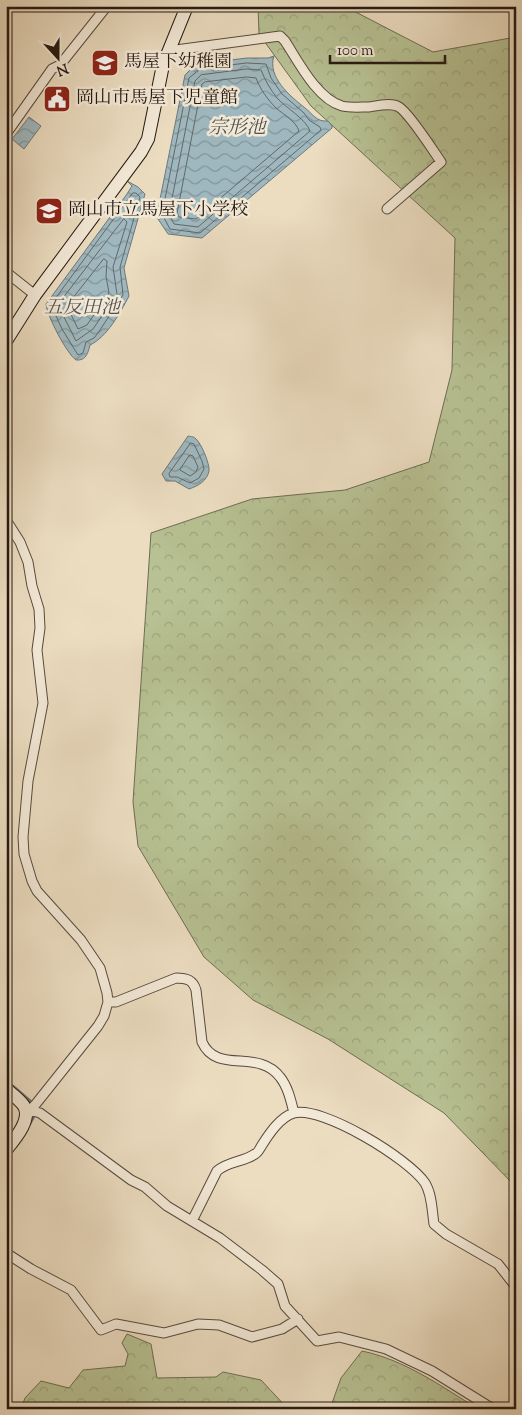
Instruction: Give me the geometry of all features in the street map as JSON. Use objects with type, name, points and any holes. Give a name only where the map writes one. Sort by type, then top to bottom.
[{"type":"main road","points":[[6,341],[35,295],[148,140],[163,65],[187,6]]},
{"type":"main road","points":[[6,1089],[25,1108],[32,1108],[6,1150]]},
{"type":"street","points":[[6,134],[52,69],[60,65],[108,6]]},
{"type":"street","points":[[168,51],[280,36],[285,40],[318,90],[331,100],[342,106],[361,107],[389,104],[398,106],[441,162],[387,209]]},
{"type":"street","points":[[6,272],[35,295]]},
{"type":"street","points":[[6,520],[20,542],[28,562],[32,586],[39,609],[40,628],[37,650],[43,702],[28,781],[24,854],[32,882],[37,891],[81,940],[100,968],[108,1002],[104,1016],[98,1026],[32,1108],[33,1112],[40,1113],[131,1180],[145,1187],[167,1206],[193,1219],[278,1284],[282,1302],[296,1321],[317,1341],[339,1337],[386,1349],[432,1371],[494,1409]]},
{"type":"street","points":[[108,1002],[116,1002],[176,978],[190,980],[196,990],[201,1033],[205,1049],[216,1058],[253,1061],[266,1065],[273,1070],[280,1076],[284,1084],[294,1114]]},
{"type":"street","points":[[193,1219],[217,1171],[222,1166],[256,1154],[275,1127],[294,1114],[302,1113],[337,1122],[386,1149],[404,1162],[425,1183],[434,1224],[446,1234],[498,1264],[513,1283],[516,1284]]},
{"type":"street","points":[[6,1253],[70,1290],[102,1330],[116,1324],[164,1333],[198,1324],[219,1325],[252,1337],[282,1329],[296,1321]]},
{"type":"green space","points":[[258,6],[344,6],[433,52],[516,37],[516,1187],[444,1113],[328,1039],[253,1000],[204,957],[138,846],[133,802],[151,533],[252,499],[345,490],[429,462],[452,370],[455,238],[311,106],[259,34]]},
{"type":"green space","points":[[127,1334],[151,1344],[157,1378],[216,1377],[223,1372],[261,1380],[288,1409],[21,1409],[25,1398],[41,1381],[69,1388],[83,1370],[125,1366],[128,1354],[122,1343]]},
{"type":"green space","points":[[362,1351],[408,1367],[478,1409],[326,1409],[331,1406],[341,1378]]},
{"type":"water","name":"宗形池","points":[[274,56],[274,71],[281,85],[315,117],[328,121],[332,128],[202,238],[168,234],[158,219],[157,214],[185,75],[198,64]]},
{"type":"water","points":[[29,117],[41,126],[24,149],[12,139]]},
{"type":"water","name":"五反田池","points":[[127,181],[138,187],[145,194],[124,268],[129,296],[107,330],[90,345],[84,358],[76,360],[58,334],[46,304],[127,194],[132,186]]},
{"type":"water","points":[[188,436],[198,441],[207,459],[209,468],[206,478],[202,483],[189,489],[175,481],[166,481],[162,474]]},
{"type":"waterway","points":[[6,1080],[34,1104]]},
{"type":"waterway","points":[[30,1124],[35,1115]]},
{"type":"place","name":"馬屋下幼稚園","points":[[105,63]]},
{"type":"place","name":"岡山市馬屋下児童館","points":[[57,99]]},
{"type":"place","name":"岡山市立馬屋下小学校","points":[[49,211]]}]
